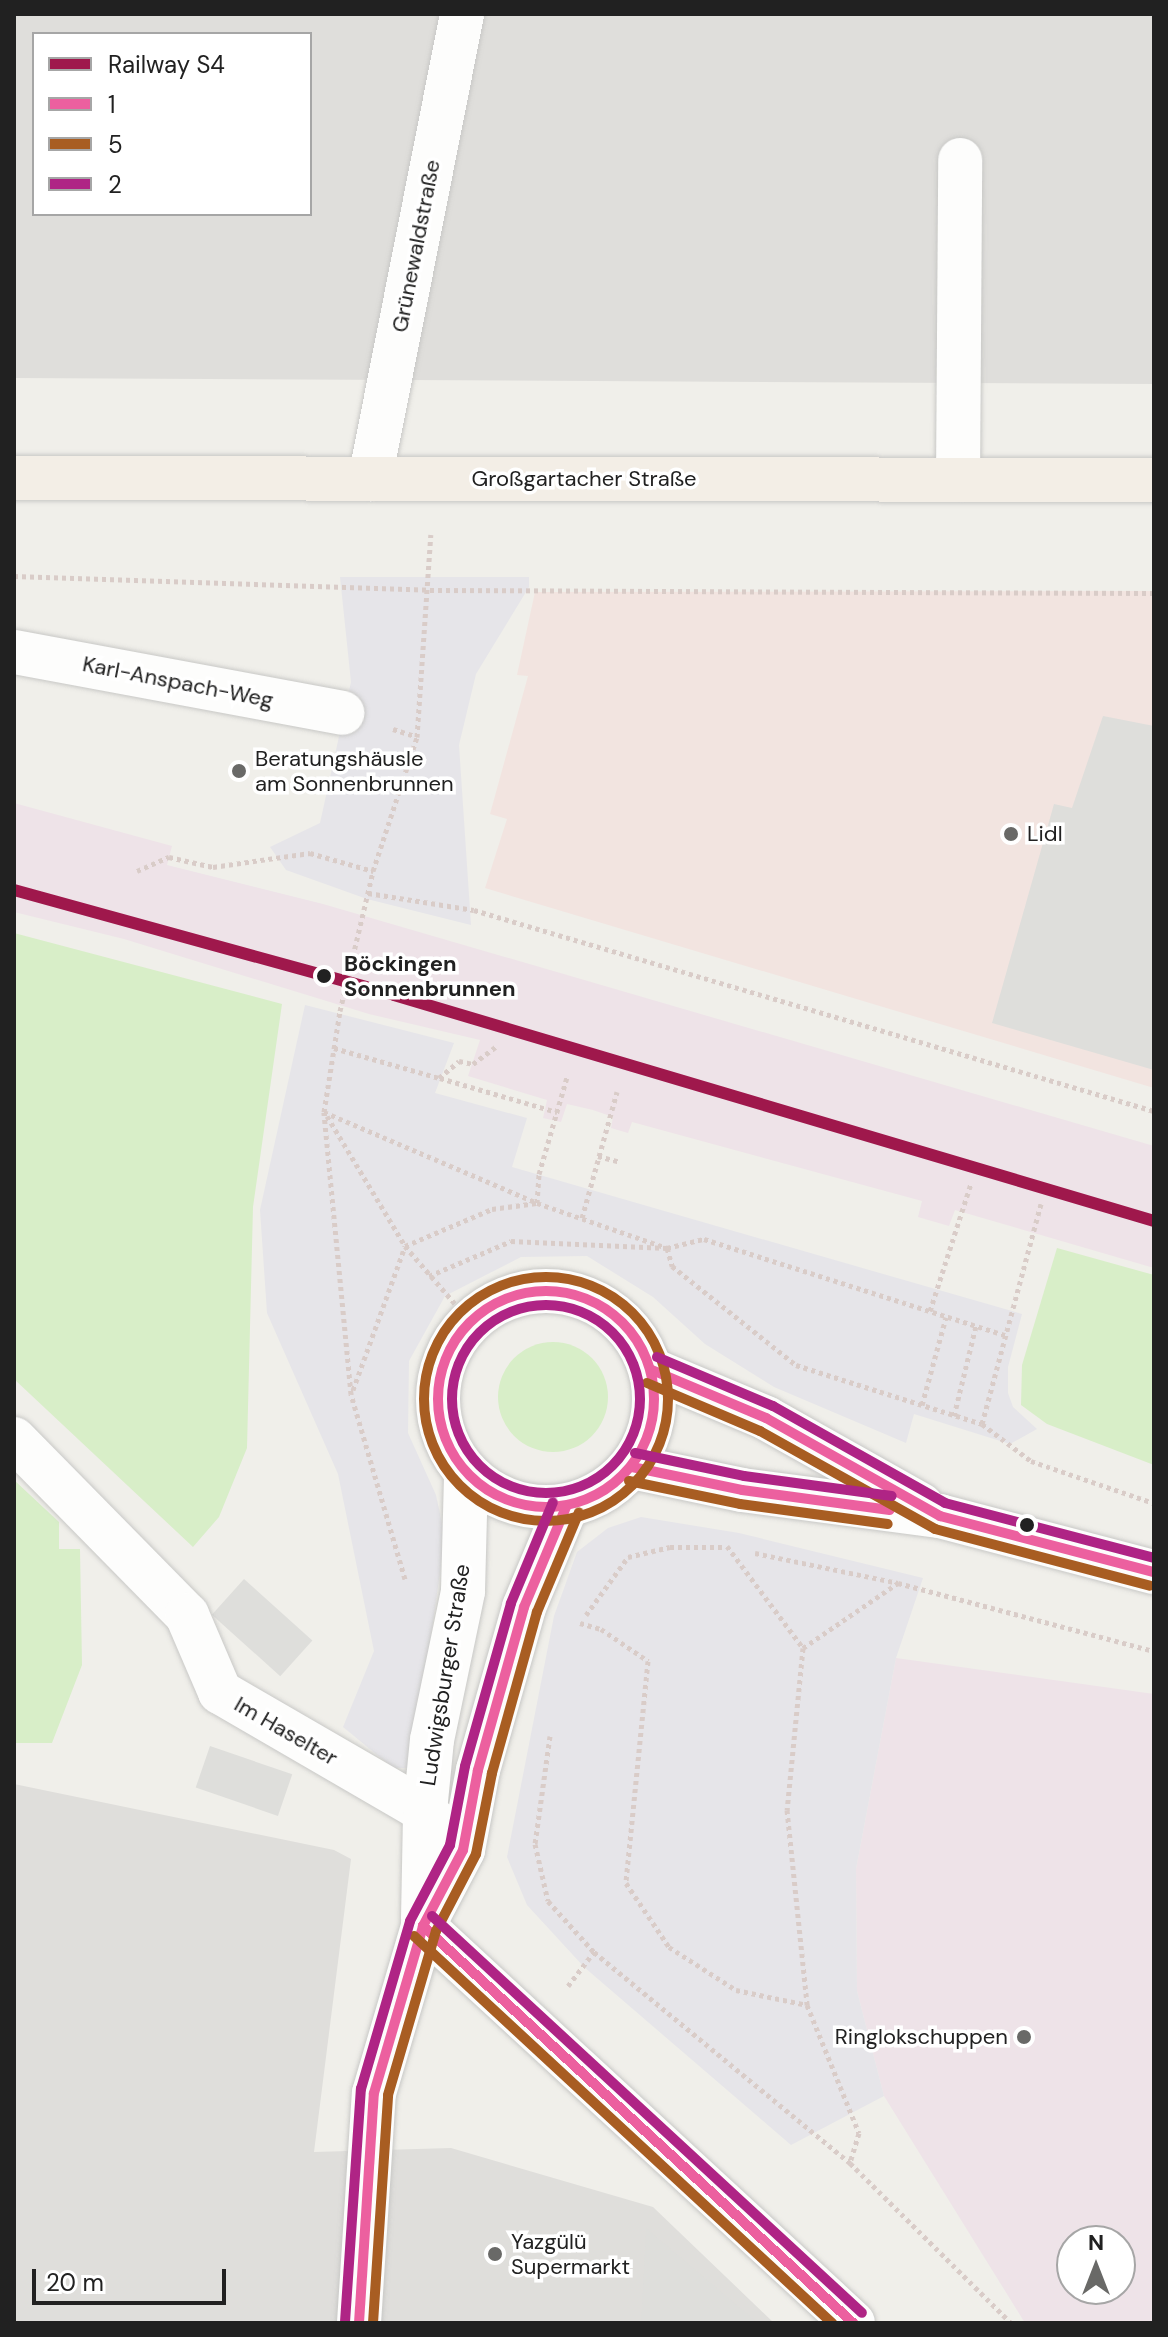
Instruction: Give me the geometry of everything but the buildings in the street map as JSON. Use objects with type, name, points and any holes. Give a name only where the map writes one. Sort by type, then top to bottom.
[{"type":"main road","name":"Großgartacher Straße","points":[[14,478],[1154,480]]},
{"type":"street","name":"Grünewaldstraße","points":[[370,479],[462,14]]},
{"type":"street","points":[[958,480],[960,160]]},
{"type":"street","name":"Karl-Anspach-Weg","points":[[14,652],[342,713]]},
{"type":"street","points":[[518,1293],[575,1293],[624,1321],[652,1370],[654,1420],[632,1467],[602,1493],[566,1507],[511,1503],[466,1473],[439,1425],[440,1368],[469,1320],[518,1293]]},
{"type":"street","points":[[652,1370],[766,1418],[940,1516]]},
{"type":"street","name":"Im Haselter","points":[[14,1439],[187,1615],[220,1692],[425,1811],[463,1850]]},
{"type":"street","points":[[632,1467],[742,1490],[940,1516],[1154,1572]]},
{"type":"street","name":"Ludwigsburger Straße","points":[[423,1926],[425,1811],[432,1740],[463,1591],[466,1473]]},
{"type":"street","name":"Ludwigsburger Straße","points":[[359,2323],[374,2093],[423,1926],[463,1850],[478,1770],[524,1607],[566,1507]]},
{"type":"street","points":[[423,1926],[853,2323]]},
{"type":"path","points":[[14,576],[430,590],[1154,593]]},
{"type":"path","points":[[405,1579],[351,1394],[324,1112],[334,1048],[373,871],[417,737],[430,590]]},
{"type":"path","points":[[137,871],[169,857],[213,867],[310,853],[373,871]]},
{"type":"path","points":[[368,893],[474,910],[1154,1111]]},
{"type":"path","points":[[439,1078],[459,1061],[473,1064],[498,1045]]},
{"type":"path","points":[[334,1048],[557,1112]]},
{"type":"path","points":[[537,1203],[539,1174],[567,1077]]},
{"type":"path","points":[[582,1218],[617,1092]]},
{"type":"path","points":[[324,1112],[537,1203],[667,1248]]},
{"type":"path","points":[[324,1112],[405,1246],[469,1320]]},
{"type":"path","points":[[598,1156],[620,1162]]},
{"type":"path","points":[[930,1311],[971,1183]]},
{"type":"path","points":[[351,1394],[405,1246],[492,1209],[537,1203]]},
{"type":"path","points":[[982,1424],[1041,1204]]},
{"type":"path","points":[[429,1276],[511,1241],[667,1248],[704,1239],[1005,1335]]},
{"type":"path","points":[[667,1248],[672,1266],[796,1365],[982,1424],[1031,1461],[1154,1503]]},
{"type":"path","points":[[922,1405],[946,1317]]},
{"type":"path","points":[[954,1416],[976,1326]]},
{"type":"path","points":[[850,2163],[859,2133],[807,2005],[787,1810],[803,1648],[727,1547],[898,1583],[1154,1651]]},
{"type":"path","points":[[803,1648],[898,1583]]},
{"type":"path","points":[[575,1635],[580,1622],[601,1629],[648,1661],[626,1883],[669,1947],[736,1990],[807,2005]]},
{"type":"path","points":[[552,1721],[535,1844],[548,1901],[594,1952],[850,2163],[1011,2323]]},
{"type":"shaded area","points":[[14,14],[1154,14],[1154,384],[14,378]]},
{"type":"shaded area","points":[[340,577],[529,577],[529,587],[476,674],[459,745],[471,925],[367,899],[286,870],[270,847],[320,823],[351,682]]},
{"type":"shaded area","points":[[1154,591],[1154,1088],[485,888],[507,819],[490,814],[528,676],[517,675],[535,592]]},
{"type":"shaded area","points":[[1103,716],[1154,726],[1154,1070],[992,1023],[1054,804],[1072,808]]},
{"type":"shaded area","points":[[14,803],[172,846],[167,865],[323,904],[1154,1146],[1154,1268],[955,1210],[949,1226],[918,1217],[922,1201],[632,1122],[628,1133],[611,1128],[613,1117],[593,1110],[567,1104],[561,1122],[543,1118],[547,1100],[468,1076],[480,1040],[369,1014],[124,939],[14,912]]},
{"type":"shaded area","points":[[305,1005],[454,1043],[435,1093],[527,1118],[512,1167],[1022,1314],[1008,1367],[1008,1393],[1013,1407],[1037,1429],[1010,1444],[914,1414],[906,1443],[774,1387],[705,1344],[653,1297],[587,1256],[521,1257],[445,1296],[409,1361],[408,1433],[436,1495],[445,1538],[412,1768],[393,1768],[343,1727],[374,1651],[338,1474],[267,1313],[260,1210]]},
{"type":"shaded area","points":[[641,1517],[739,1533],[923,1578],[896,1658],[856,1869],[857,1991],[884,2096],[791,2145],[584,1967],[527,1905],[507,1857],[554,1616],[577,1552],[608,1528]]},
{"type":"shaded area","points":[[244,1579],[312,1641],[280,1676],[212,1615]]},
{"type":"shaded area","name":"Ringlokschuppen","points":[[896,1658],[1154,1694],[1154,2323],[1025,2323],[884,2096],[857,1991],[856,1869]]},
{"type":"shaded area","points":[[210,1746],[292,1774],[278,1816],[196,1788]]},
{"type":"shaded area","points":[[14,1784],[334,1850],[351,1859],[314,2152],[451,2148],[653,2207],[774,2323],[14,2323]]},
{"type":"shaded area","points":[[646,2228],[758,2323],[641,2323]]},
{"type":"green space","points":[[14,933],[282,1004],[253,1207],[247,1448],[219,1517],[193,1547],[14,1379]]},
{"type":"green space","points":[[1057,1248],[1154,1275],[1154,1465],[1047,1424],[1021,1405],[1022,1365]]},
{"type":"green space","points":[[553,1342],[574,1346],[592,1358],[604,1376],[608,1397],[604,1418],[592,1436],[574,1448],[553,1452],[532,1448],[514,1436],[502,1418],[498,1397],[502,1376],[514,1358],[532,1346]]},
{"type":"green space","points":[[14,1480],[59,1522],[59,1549],[80,1549],[82,1665],[52,1743],[14,1743]]},
{"type":"rail line","name":"S4","points":[[14,890],[394,995],[1154,1221]]},
{"type":"transit line","name":"5","points":[[546,1277],[593,1286],[632,1313],[659,1352],[668,1399],[659,1446],[632,1485],[593,1512],[546,1521],[499,1512],[460,1485],[433,1446],[424,1399],[433,1352],[460,1313],[499,1286],[546,1277]]},
{"type":"transit line","name":"1","points":[[546,1291],[567,1293],[587,1300],[606,1309],[622,1323],[636,1339],[645,1358],[652,1378],[654,1399],[652,1420],[645,1440],[636,1459],[622,1475],[606,1489],[587,1498],[567,1505],[546,1507],[525,1505],[505,1498],[486,1489],[470,1475],[456,1459],[447,1440],[440,1420],[438,1399],[440,1378],[447,1358],[456,1339],[470,1323],[486,1309],[505,1300],[525,1293],[546,1291]]},
{"type":"transit line","name":"2","points":[[546,1305],[582,1313],[612,1333],[632,1363],[640,1399],[632,1435],[612,1465],[582,1485],[546,1493],[510,1485],[480,1465],[460,1435],[452,1399],[460,1363],[480,1333],[510,1313],[546,1305]]},
{"type":"transit line","name":"2","points":[[657,1357],[773,1406],[945,1503],[1154,1558]]},
{"type":"transit line","name":"1","points":[[652,1370],[766,1418],[940,1516],[1154,1572]]},
{"type":"transit line","name":"5","points":[[647,1383],[760,1431],[935,1529],[1150,1586]]},
{"type":"transit line","name":"2","points":[[635,1453],[744,1476],[892,1496]]},
{"type":"transit line","name":"1","points":[[632,1467],[742,1490],[890,1510]]},
{"type":"transit line","name":"5","points":[[629,1481],[740,1504],[888,1524]]},
{"type":"transit line","name":"2","points":[[345,2322],[361,2089],[410,1921],[450,1845],[465,1766],[511,1603],[553,1502]]},
{"type":"transit line","name":"1","points":[[359,2323],[374,2093],[423,1926],[463,1850],[478,1770],[524,1607],[566,1507]]},
{"type":"transit line","name":"5","points":[[373,2323],[388,2095],[436,1931],[476,1854],[492,1773],[537,1612],[579,1512]]},
{"type":"transit line","name":"2","points":[[432,1916],[862,2313]]},
{"type":"transit line","name":"1","points":[[423,1926],[853,2323]]},
{"type":"transit line","name":"5","points":[[414,1936],[832,2323]]},
{"type":"place","name":"Beratungshäusle am Sonnenbrunnen","points":[[239,771]]},
{"type":"place","name":"Lidl","points":[[1011,834]]},
{"type":"place","name":"Böckingen Sonnenbrunnen","points":[[324,976]]},
{"type":"place","name":"Ringlokschuppen","points":[[1024,2037]]},
{"type":"place","name":"Yazgülü Supermarkt","points":[[495,2254]]}]
